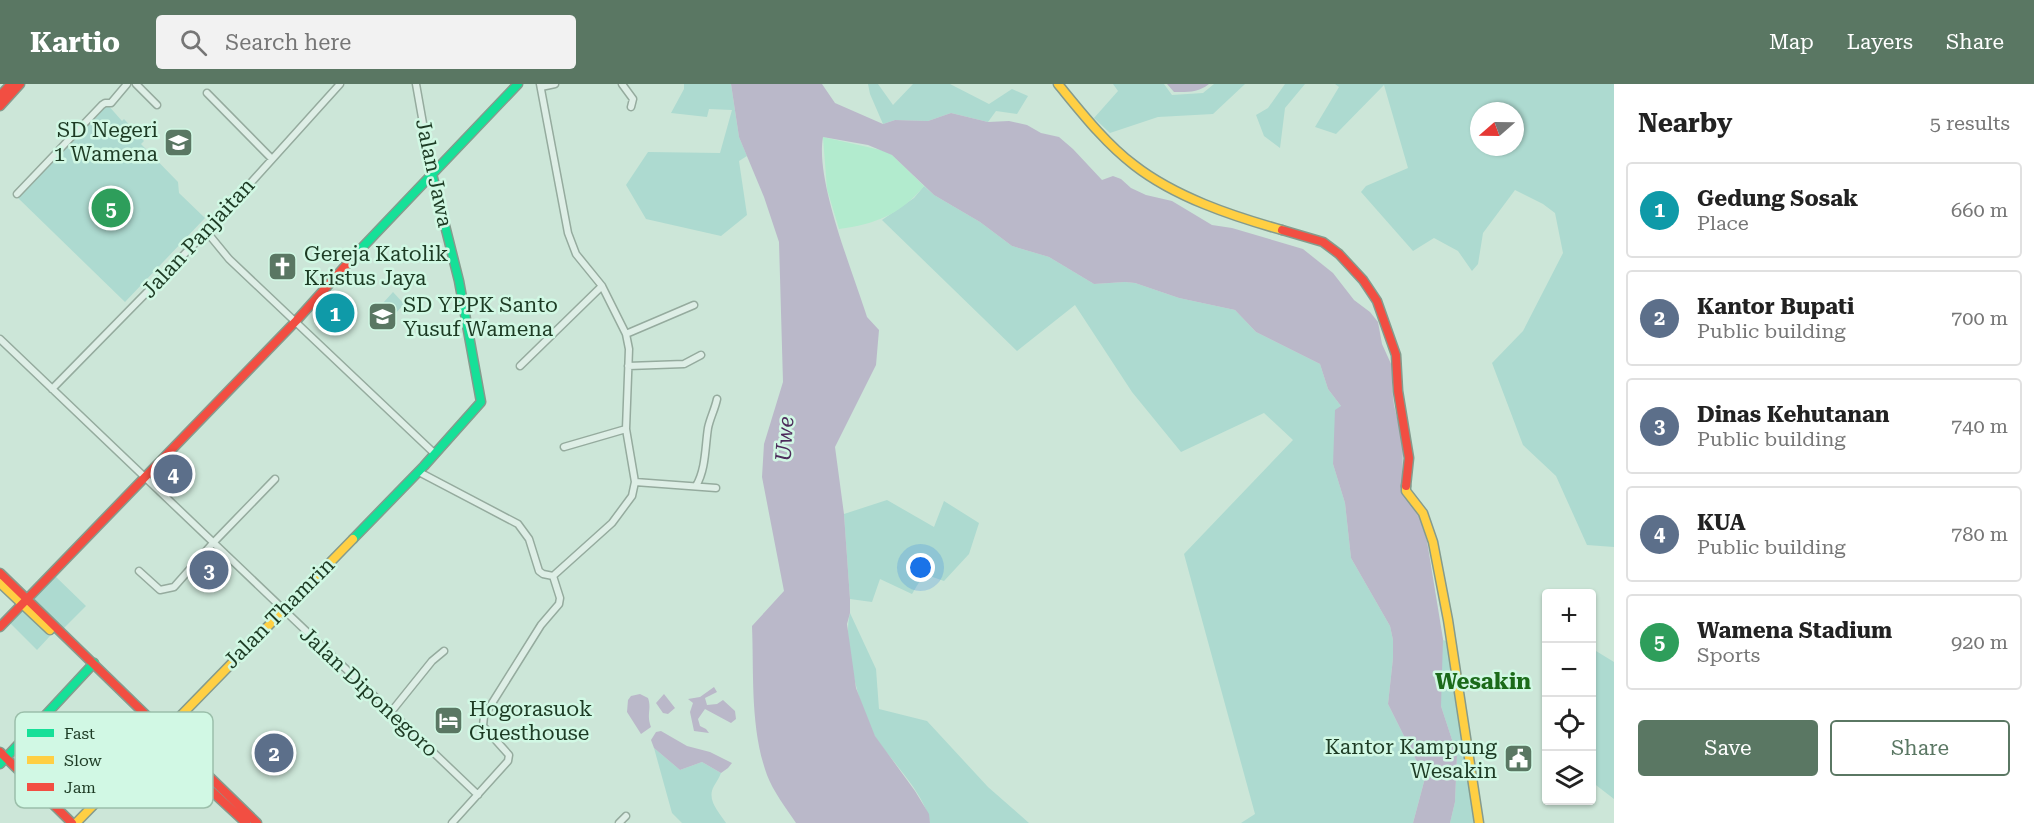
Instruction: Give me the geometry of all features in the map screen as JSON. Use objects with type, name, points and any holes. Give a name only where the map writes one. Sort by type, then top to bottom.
[{"type":"main road","points":[[0,96],[11,84]]},
{"type":"main road","points":[[0,106],[20,84]]},
{"type":"main road","points":[[0,627],[296,321],[353,257],[518,84]]},
{"type":"main road","points":[[1058,84],[1091,124],[1132,164],[1158,182],[1238,218],[1323,242],[1339,254],[1363,280],[1377,301],[1396,355],[1398,392],[1409,458],[1406,491],[1423,513],[1433,542],[1479,823]]},
{"type":"main road","name":"Jalan Jawa","points":[[432,174],[459,281],[481,402]]},
{"type":"main road","name":"Jalan Thamrin","points":[[183,712],[418,472],[481,402]]},
{"type":"main road","points":[[0,573],[24,602]]},
{"type":"main road","points":[[0,583],[24,602],[139,712]]},
{"type":"main road","points":[[47,712],[92,666]]},
{"type":"main road","points":[[15,745],[2,758],[15,770]]},
{"type":"main road","points":[[213,782],[257,823]]},
{"type":"main road","points":[[213,793],[246,823]]},
{"type":"main road","points":[[57,808],[74,823]]},
{"type":"main road","name":"Jalan Thamrin","points":[[74,823],[89,808]]},
{"type":"street","points":[[17,194],[102,105],[111,103],[127,84]]},
{"type":"street","points":[[136,84],[157,105]]},
{"type":"street","name":"Jalan Panjaitan","points":[[52,389],[206,231],[340,84]]},
{"type":"street","name":"Jalan Jawa","points":[[416,84],[432,174]]},
{"type":"street","points":[[553,576],[612,523],[632,496],[635,482],[626,429],[628,349],[626,334],[602,286],[576,254],[568,233],[541,86],[555,84]]},
{"type":"street","points":[[622,84],[633,99],[632,107]]},
{"type":"street","points":[[207,93],[272,159]]},
{"type":"street","points":[[206,231],[229,259],[435,454]]},
{"type":"street","points":[[520,366],[602,286]]},
{"type":"street","points":[[626,334],[694,304]]},
{"type":"street","name":"Jalan Diponegoro","points":[[0,339],[478,795]]},
{"type":"street","points":[[628,366],[684,364],[701,355]]},
{"type":"street","points":[[696,486],[702,470],[708,442],[708,428],[717,399]]},
{"type":"street","points":[[564,447],[626,429]]},
{"type":"street","points":[[418,472],[518,524],[529,539],[538,571],[553,576]]},
{"type":"street","points":[[139,571],[160,590],[174,587],[275,479]]},
{"type":"street","points":[[635,482],[716,488]]},
{"type":"street","points":[[452,823],[508,761],[509,755],[483,726],[484,716],[541,625],[559,604],[560,598],[553,576]]},
{"type":"street","points":[[392,712],[432,661],[444,651]]},
{"type":"street","points":[[619,823],[626,816]]},
{"type":"shaded area","points":[[684,84],[731,84],[739,137],[747,156],[739,161],[747,215],[721,236],[646,219],[626,185],[648,152],[720,153],[732,110],[709,109],[707,117],[671,113],[684,89]]},
{"type":"shaded area","points":[[868,84],[878,84],[893,105],[913,84],[950,84],[989,104],[1012,89],[1028,96],[1017,114],[996,111],[988,122],[951,113],[928,121],[895,120],[883,124]]},
{"type":"shaded area","points":[[1113,84],[1164,84],[1172,95],[1203,93],[1214,84],[1245,84],[1213,114],[1158,117],[1110,133],[1094,118],[1118,91]]},
{"type":"shaded area","points":[[1285,84],[1305,84],[1285,108],[1280,148],[1264,136],[1256,115],[1268,108]]},
{"type":"shaded area","points":[[1335,84],[1614,84],[1614,547],[1587,545],[1556,476],[1523,445],[1492,363],[1523,331],[1563,253],[1555,213],[1543,204],[1515,190],[1483,233],[1478,264],[1472,271],[1458,251],[1434,238],[1413,251],[1361,192],[1366,186],[1408,168],[1384,85],[1336,134],[1315,127],[1339,87]]},
{"type":"shaded area","points":[[107,104],[144,141],[141,144],[178,182],[179,193],[205,218],[125,302],[17,197]]},
{"type":"shaded area","points":[[924,186],[934,195],[980,222],[1012,246],[1049,257],[1094,284],[1135,283],[1179,298],[1235,310],[1256,332],[1320,364],[1328,389],[1341,406],[1333,464],[1345,503],[1351,558],[1390,626],[1393,640],[1388,704],[1425,778],[1413,823],[1241,823],[1255,814],[1184,554],[1293,440],[1264,413],[1181,452],[1132,392],[1075,305],[1017,351],[882,220],[914,198]]},
{"type":"shaded area","points":[[393,292],[404,304],[386,324],[374,313]]},
{"type":"shaded area","points":[[887,500],[934,527],[944,501],[979,523],[969,554],[944,581],[924,574],[912,594],[880,579],[872,602],[850,599],[844,514]]},
{"type":"shaded area","points":[[55,576],[86,606],[62,630],[33,598]]},
{"type":"shaded area","points":[[21,611],[26,612],[50,636],[37,650],[9,622]]},
{"type":"shaded area","points":[[850,613],[876,669],[879,709],[927,721],[988,787],[1029,823],[930,823],[922,801],[876,738],[864,712],[850,659],[848,626]]},
{"type":"shaded area","points":[[1437,638],[1446,641],[1464,756],[1478,823],[1450,823],[1455,802],[1457,755],[1441,706]]},
{"type":"shaded area","points":[[1596,651],[1614,662],[1614,799],[1596,785]]},
{"type":"shaded area","points":[[654,748],[680,770],[702,762],[721,773],[712,791],[712,801],[726,823],[682,823],[672,813]]},
{"type":"sand","points":[[823,137],[885,151],[924,186],[896,211],[875,221],[839,229],[827,189]]},
{"type":"water","name":"Uwe","points":[[731,84],[822,84],[835,103],[883,124],[895,120],[928,121],[951,113],[988,122],[1009,121],[1027,125],[1041,133],[1059,137],[1102,180],[1113,176],[1146,195],[1172,201],[1212,225],[1232,228],[1303,249],[1333,273],[1354,300],[1370,312],[1378,322],[1382,344],[1392,366],[1394,405],[1403,443],[1402,492],[1419,515],[1427,541],[1443,639],[1441,706],[1457,755],[1455,802],[1450,823],[1413,823],[1425,778],[1388,704],[1393,640],[1390,626],[1351,558],[1345,503],[1333,464],[1335,410],[1341,406],[1328,389],[1320,364],[1256,332],[1235,310],[1179,298],[1135,283],[1094,284],[1049,257],[1012,246],[980,222],[934,195],[892,155],[868,145],[823,137],[822,156],[825,177],[837,227],[867,317],[879,330],[876,365],[835,447],[844,514],[850,599],[847,624],[856,688],[875,736],[915,791],[929,814],[930,823],[796,823],[767,775],[755,720],[753,682],[752,626],[784,591],[762,477],[764,444],[783,382],[779,242],[764,197],[739,137]]},
{"type":"water","points":[[1167,84],[1209,84],[1197,90],[1174,92]]},
{"type":"water","points":[[714,687],[717,692],[705,698],[707,705],[717,704],[723,700],[735,711],[736,719],[731,723],[705,709],[698,719],[700,726],[709,733],[694,731],[690,712],[693,703],[688,699],[700,697]]},
{"type":"water","points":[[640,694],[648,698],[651,727],[641,734],[627,712],[628,700],[631,696]]},
{"type":"water","points":[[664,694],[675,708],[668,714],[663,713],[656,703]]},
{"type":"water","points":[[661,731],[687,746],[710,752],[732,763],[721,773],[702,762],[680,770],[654,748],[651,740],[656,732]]},
{"type":"traffic: fast","points":[[356,254],[518,84]]},
{"type":"traffic: fast","points":[[353,539],[424,466],[481,402],[459,281],[432,174]]},
{"type":"traffic: fast","points":[[48,712],[94,663]]},
{"type":"traffic: fast","points":[[0,764],[15,748]]},
{"type":"traffic: slow","points":[[1058,84],[1113,147],[1150,176],[1167,187],[1205,204],[1282,230]]},
{"type":"traffic: slow","points":[[1406,486],[1406,491],[1423,513],[1433,542],[1448,620],[1479,823]]},
{"type":"traffic: slow","points":[[184,712],[353,539]]},
{"type":"traffic: slow","points":[[0,583],[50,630]]},
{"type":"traffic: slow","points":[[76,823],[91,808]]},
{"type":"traffic: jam","points":[[0,96],[11,84]]},
{"type":"traffic: jam","points":[[0,106],[20,84]]},
{"type":"traffic: jam","points":[[1282,230],[1323,242],[1339,254],[1363,280],[1377,301],[1396,355],[1398,391],[1409,458],[1406,486]]},
{"type":"traffic: jam","points":[[0,627],[296,321],[356,254]]},
{"type":"traffic: jam","points":[[0,573],[143,712]]},
{"type":"traffic: jam","points":[[0,752],[15,767]]},
{"type":"traffic: jam","points":[[213,780],[257,823]]},
{"type":"traffic: jam","points":[[213,793],[246,823]]},
{"type":"traffic: jam","points":[[57,808],[72,823]]},
{"type":"place","name":"SD Negeri 1 Wamena","points":[[179,142]]},
{"type":"place","name":"Wamena Stadium","points":[[111,208]]},
{"type":"place","name":"Gereja Katolik Kristus Jaya","points":[[283,266]]},
{"type":"place","name":"Gedung Sosak","points":[[335,313]]},
{"type":"place","name":"SD YPPK Santo Yusuf Wamena","points":[[382,317]]},
{"type":"place","name":"KUA","points":[[173,474]]},
{"type":"place","name":"Dinas Kehutanan","points":[[209,570]]},
{"type":"place","name":"Hogorasuok Guesthouse","points":[[448,721]]},
{"type":"place","name":"Kantor Bupati","points":[[274,753]]},
{"type":"place","name":"Kantor Kampung Wesakin","points":[[1518,759]]},
{"type":"district","name":"Wesakin","points":[[1483,681]]}]
